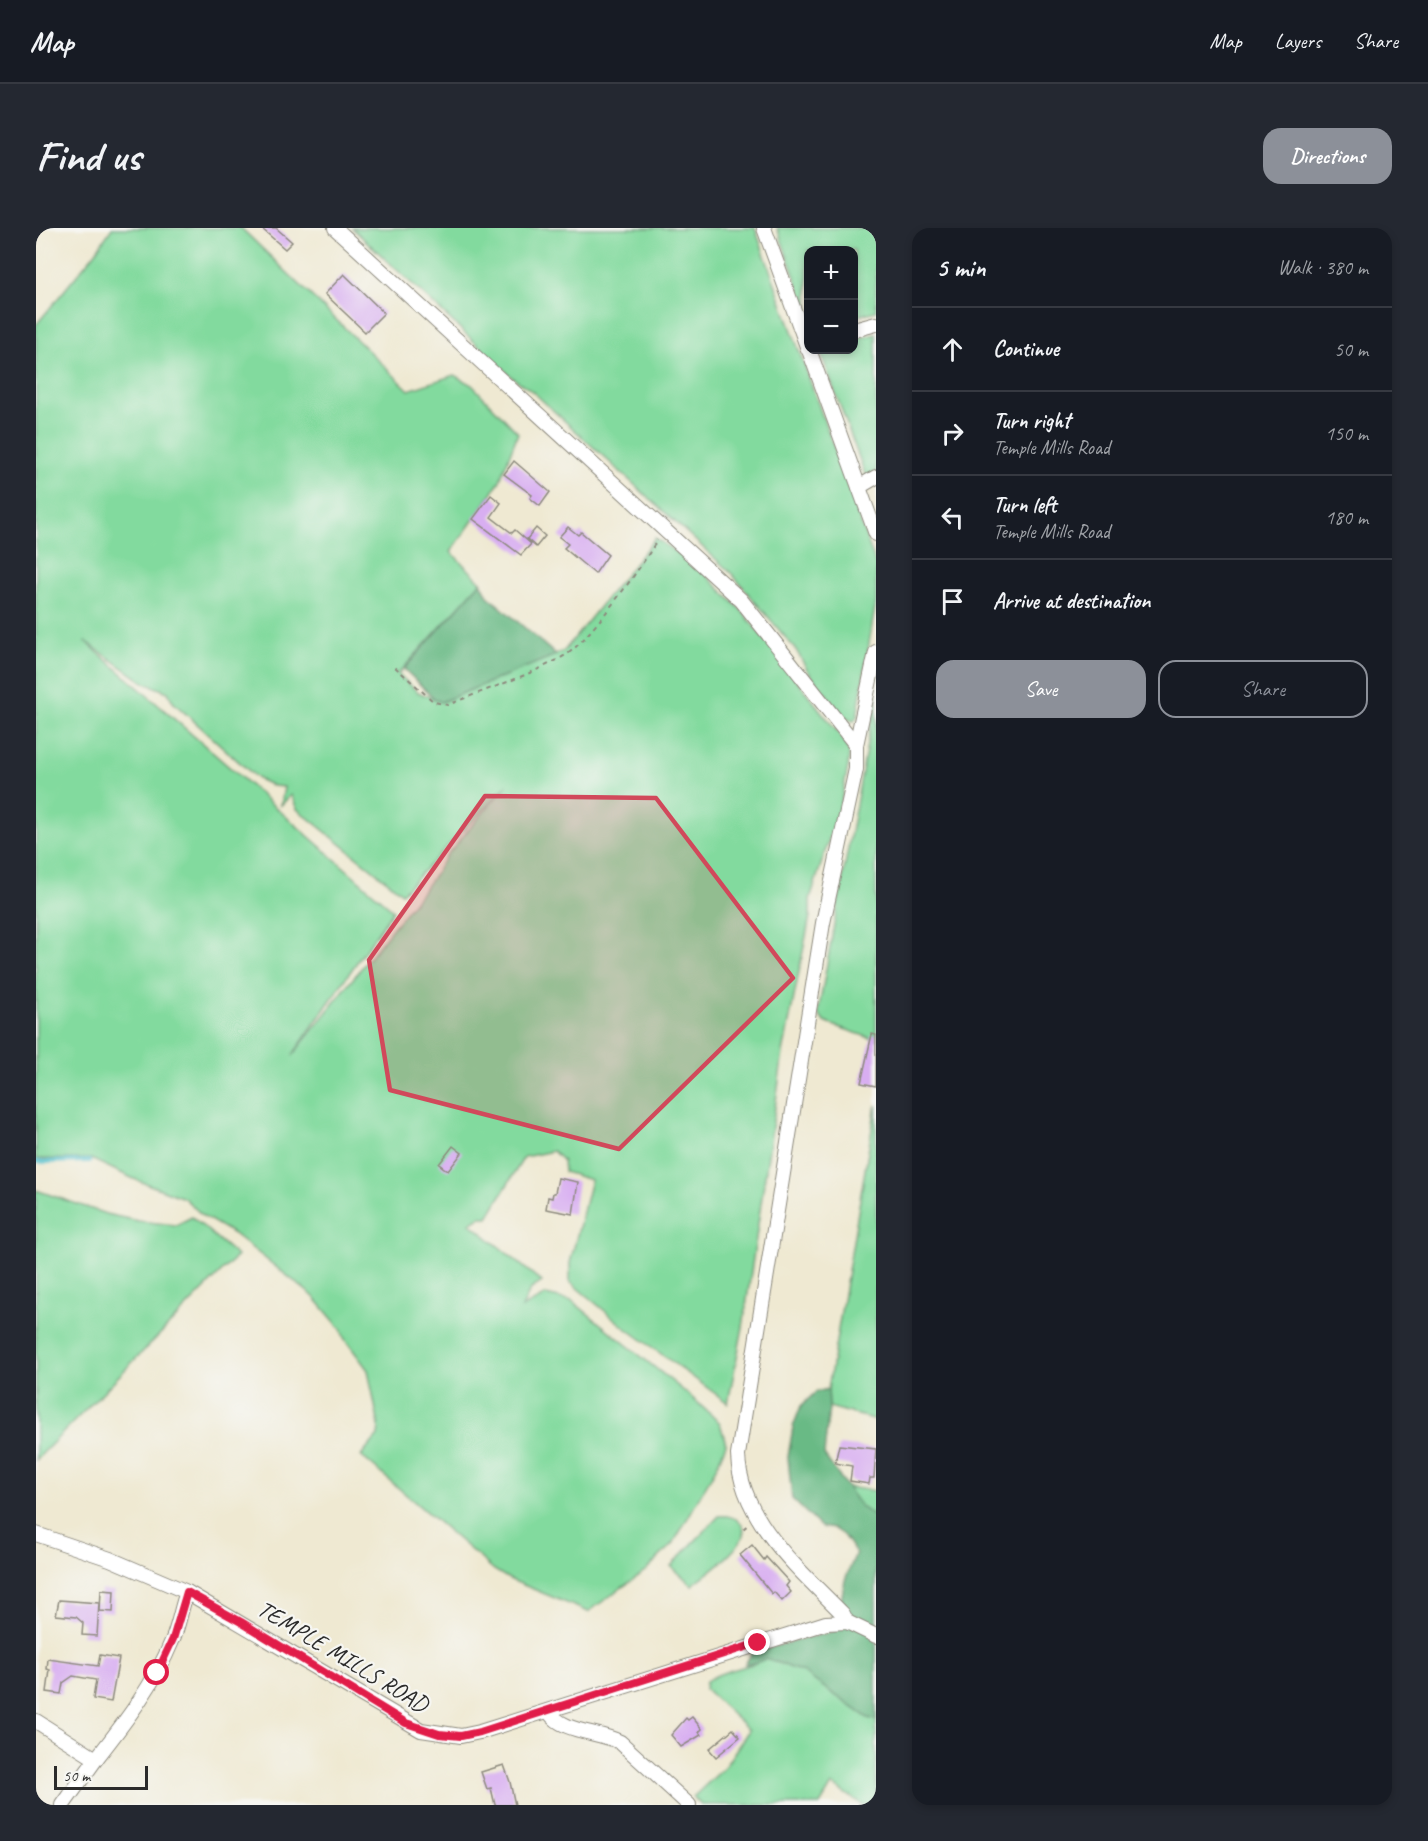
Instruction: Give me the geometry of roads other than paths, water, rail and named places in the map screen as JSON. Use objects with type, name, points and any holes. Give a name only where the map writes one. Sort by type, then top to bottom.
[{"type":"street","points":[[335,228],[664,527],[741,600],[856,745]]},
{"type":"street","points":[[764,228],[804,335]]},
{"type":"street","points":[[858,329],[876,324]]},
{"type":"street","points":[[811,354],[859,487],[871,505],[876,534]]},
{"type":"street","points":[[859,487],[876,477]]},
{"type":"street","points":[[876,652],[856,745],[856,770],[823,923],[738,1455],[739,1475],[746,1497],[787,1556],[843,1614],[847,1622],[876,1636]]},
{"type":"street","name":"TEMPLE MILLS ROAD","points":[[36,1534],[110,1559],[187,1592],[421,1730],[461,1736],[549,1712],[797,1631],[826,1623],[847,1622]]},
{"type":"street","points":[[63,1805],[134,1710],[157,1673],[173,1639],[187,1592]]},
{"type":"street","points":[[549,1712],[556,1721],[569,1727],[607,1735],[620,1742],[690,1805]]},
{"type":"street","points":[[36,1721],[96,1759]]},
{"type":"waterway","points":[[36,1162],[90,1161]]}]
